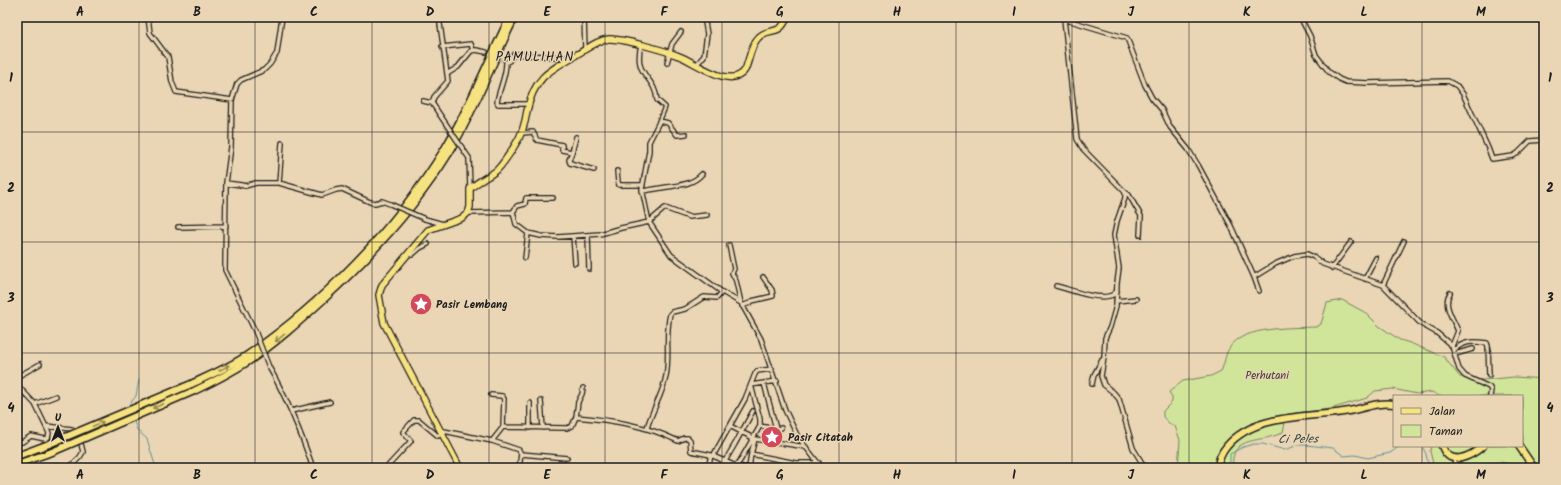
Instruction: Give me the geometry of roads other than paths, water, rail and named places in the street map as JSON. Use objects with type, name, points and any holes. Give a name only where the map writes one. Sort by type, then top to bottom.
[{"type":"highway","points":[[17,456],[49,444],[216,373],[245,357],[310,305],[349,269],[380,237],[415,192],[444,150],[471,102],[510,17]]},
{"type":"highway","points":[[18,463],[52,452],[194,391],[242,365],[279,340],[352,274],[385,239],[419,196],[449,152],[476,103],[515,17]]},
{"type":"highway","points":[[1218,468],[1219,458],[1225,449],[1238,435],[1249,429],[1281,420],[1342,412],[1383,403],[1393,404]]},
{"type":"highway","points":[[1442,447],[1444,452],[1448,456],[1455,458],[1466,456],[1481,447]]},
{"type":"highway","points":[[1520,447],[1534,468]]},
{"type":"main road","points":[[460,468],[384,323],[379,298],[382,285],[428,230],[462,218],[468,213],[470,207],[470,189],[499,168],[515,146],[522,133],[534,89],[543,76],[599,41],[618,39],[683,57],[696,66],[724,76],[738,76],[743,73],[757,39],[764,34],[781,28],[787,17]]},
{"type":"street","points":[[148,17],[150,33],[168,57],[172,82],[176,92],[232,100]]},
{"type":"street","points":[[282,17],[277,53],[264,70],[241,80],[237,84],[232,100],[231,147],[226,183],[225,270],[255,331],[269,367],[280,385],[314,468]]},
{"type":"street","points":[[432,103],[434,97],[448,82],[439,17]]},
{"type":"street","points":[[584,17],[585,50]]},
{"type":"street","points":[[696,66],[704,56],[707,36],[704,17]]},
{"type":"street","points":[[1300,17],[1310,36],[1316,55],[1329,72],[1346,82],[1368,84],[1448,81],[1457,86],[1463,94],[1492,159],[1513,156],[1530,141],[1544,140]]},
{"type":"street","points":[[1140,235],[1141,216],[1129,195],[1083,149],[1077,139],[1064,18],[1127,38],[1145,85],[1152,98],[1162,110],[1170,127],[1188,149],[1198,166],[1231,226],[1259,291]]},
{"type":"street","points":[[667,63],[674,41],[681,32]]},
{"type":"street","points":[[442,47],[471,44],[473,50]]},
{"type":"street","points":[[641,45],[638,63],[641,70],[648,78],[657,96],[657,100],[665,107],[660,121],[649,142],[642,191],[649,222],[671,255],[722,292],[742,304],[750,303],[752,300],[773,296],[772,290],[764,277]]},
{"type":"street","points":[[447,74],[458,67],[465,57],[473,50],[486,52]]},
{"type":"street","points":[[529,104],[498,104],[498,92],[503,82],[506,62],[514,54],[572,58]]},
{"type":"street","points":[[423,101],[432,103],[469,158],[470,189]]},
{"type":"street","points":[[660,121],[668,123],[677,135],[686,134]]},
{"type":"street","points":[[522,133],[533,132],[537,140],[562,145],[562,150],[572,152]]},
{"type":"street","points":[[576,137],[569,160],[570,163],[594,170]]},
{"type":"street","points":[[279,183],[282,144]]},
{"type":"street","points":[[617,171],[619,185],[643,185]]},
{"type":"street","points":[[642,191],[684,185],[691,183],[702,174]]},
{"type":"street","points":[[226,183],[241,184],[245,186],[279,183],[318,195],[342,189],[370,202],[382,201],[426,219],[443,224]]},
{"type":"street","points":[[1125,192],[1125,198],[1117,220],[1114,235],[1119,268],[1117,291],[1115,309],[1105,338],[1101,378],[1104,384],[1118,399],[1134,448],[1146,468]]},
{"type":"street","points":[[553,198],[526,198],[525,204],[517,206],[513,212],[516,224],[533,235],[588,236],[649,222],[665,208],[689,217],[707,215]]},
{"type":"street","points":[[468,213],[513,212]]},
{"type":"street","points":[[426,219],[428,230]]},
{"type":"street","points":[[178,228],[226,226]]},
{"type":"street","points":[[525,258],[528,233]]},
{"type":"street","points":[[573,236],[575,263]]},
{"type":"street","points":[[588,236],[589,269]]},
{"type":"street","points":[[1382,285],[1404,241]]},
{"type":"street","points":[[1332,268],[1351,242]]},
{"type":"street","points":[[409,254],[412,255],[417,250],[428,244]]},
{"type":"street","points":[[729,245],[734,269],[732,273],[736,281],[742,304],[761,339],[786,410],[798,437],[822,468]]},
{"type":"street","points":[[1254,277],[1275,264],[1294,256],[1306,254],[1332,268],[1382,285],[1421,324],[1437,333],[1454,350],[1473,349]]},
{"type":"street","points":[[1365,279],[1376,258]]},
{"type":"street","points":[[1056,286],[1100,296],[1110,296],[1117,291]]},
{"type":"street","points":[[647,428],[666,378],[667,344],[671,313],[685,309],[704,297],[717,298],[722,292]]},
{"type":"street","points":[[1450,293],[1448,296],[1448,307],[1458,331],[1454,350],[1457,365],[1465,376],[1489,387],[1491,390],[1490,395]]},
{"type":"street","points":[[1116,301],[1136,299]]},
{"type":"street","points":[[1454,350],[1461,344],[1470,341],[1486,343],[1488,346],[1489,375]]},
{"type":"street","points":[[1092,384],[1094,376],[1104,358]]},
{"type":"street","points":[[17,377],[40,364]]},
{"type":"street","points":[[708,468],[712,455],[730,426],[756,372],[772,369]]},
{"type":"street","points":[[751,385],[777,381]]},
{"type":"street","points":[[764,383],[776,429]]},
{"type":"street","points":[[17,385],[35,404],[49,433],[46,439],[43,440],[31,436],[22,442],[17,442]]},
{"type":"street","points":[[735,467],[760,426],[760,419],[751,385]]},
{"type":"street","points":[[503,426],[570,428],[576,417],[578,402],[583,388]]},
{"type":"street","points":[[491,395],[502,396],[504,399],[503,426],[492,441]]},
{"type":"street","points":[[35,404],[56,396]]},
{"type":"street","points":[[541,401],[542,428]]},
{"type":"street","points":[[291,411],[330,402]]},
{"type":"street","points":[[530,403],[530,428]]},
{"type":"street","points":[[722,468],[724,461],[753,411]]},
{"type":"street","points":[[576,417],[602,419],[647,428],[677,441],[688,438],[690,440],[691,451],[712,455],[735,467],[749,468],[754,438]]},
{"type":"street","points":[[386,468],[411,441],[403,432],[414,420],[419,420],[438,436],[440,432],[492,441],[519,450],[521,454],[519,468]]},
{"type":"street","points":[[46,426],[72,429],[78,432],[82,452],[80,457],[68,468],[57,465],[48,468]]},
{"type":"street","points":[[730,426],[754,438],[806,447]]},
{"type":"street","points":[[760,426],[776,429],[781,428]]},
{"type":"street","points":[[521,454],[566,458]]},
{"type":"street","points":[[751,454],[796,462],[819,464]]},
{"type":"street","points":[[1454,468],[1455,458]]},
{"type":"street","points":[[795,468],[796,462]]},
{"type":"waterway","points":[[129,408],[128,406],[136,396],[139,380]]},
{"type":"waterway","points":[[134,421],[137,430],[147,439],[156,468]]},
{"type":"waterway","name":"Ci Peles","points":[[1230,468],[1230,454],[1243,447],[1254,444],[1263,444],[1285,450],[1298,445],[1333,448],[1344,456],[1355,455],[1368,458],[1390,453],[1399,447]]},
{"type":"waterway","name":"Ci Peles","points":[[1422,447],[1426,454],[1429,468]]},
{"type":"waterway","name":"Ci Peles","points":[[1483,468],[1497,462],[1509,464],[1513,466],[1513,468]]},
{"type":"tunnel","points":[[486,52],[505,62]]},
{"type":"place","name":"Pasir Lembang","points":[[421,304]]},
{"type":"place","name":"Pasir Citatah","points":[[772,437]]},
{"type":"district","name":"PAMULIHAN","points":[[535,56]]},
{"type":"park label","name":"Perhutani","points":[[1267,375]]}]
